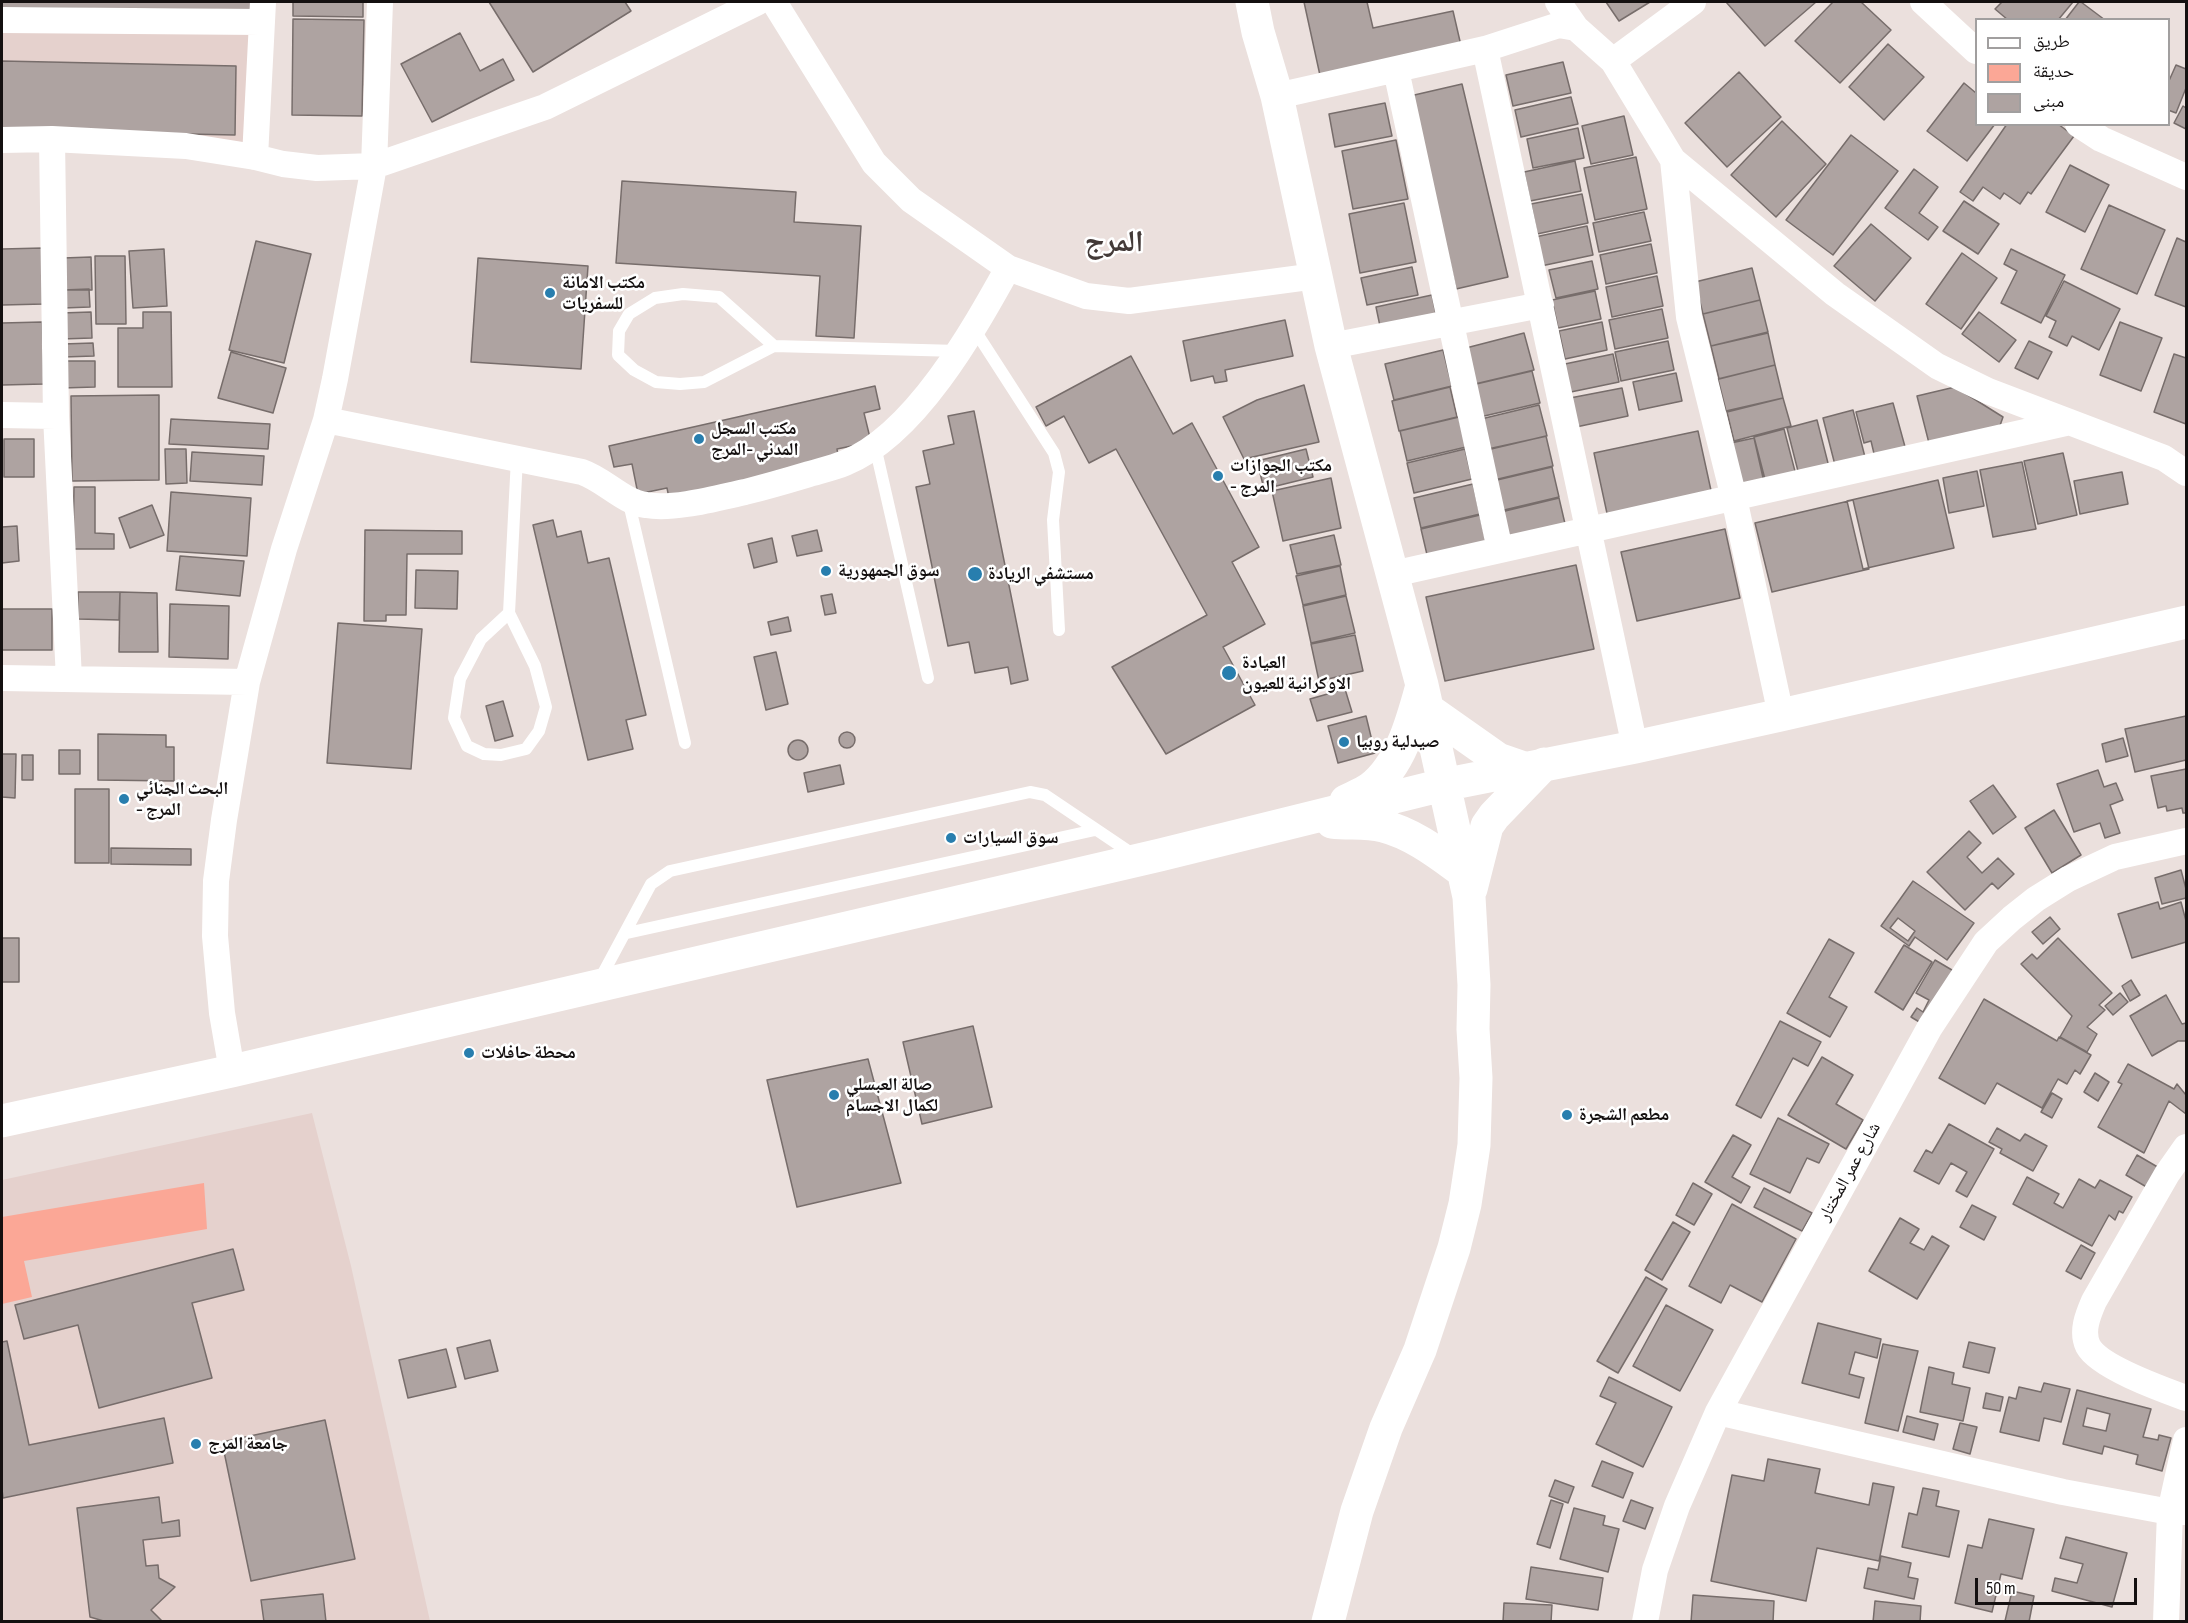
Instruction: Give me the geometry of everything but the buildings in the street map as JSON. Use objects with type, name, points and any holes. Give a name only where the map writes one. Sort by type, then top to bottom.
[{"type":"main road","points":[[1252,2],[1258,32],[1277,96],[1331,346],[1424,697],[1466,884],[1474,985],[1473,1029],[1476,1078],[1474,1146],[1465,1204],[1454,1248],[1420,1350],[1386,1428],[1357,1511],[1328,1622]]},
{"type":"main road","points":[[2,1121],[232,1071],[1140,859],[1443,785],[1635,747],[2187,622]]},
{"type":"main road","points":[[1424,697],[1498,759],[1534,766]]},
{"type":"main road","points":[[1310,817],[1371,788],[1392,764],[1402,748],[1424,697]]},
{"type":"main road","points":[[1466,884],[1487,826],[1534,766]]},
{"type":"main road","points":[[1310,817],[1382,826],[1405,833],[1431,848],[1466,884]]},
{"type":"street","points":[[232,1071],[222,1013],[215,936],[216,880],[224,820],[247,682],[284,549],[326,420],[335,379],[374,166],[380,2]]},
{"type":"street","points":[[2,140],[52,139],[186,146],[255,157],[282,164],[317,168],[374,166],[545,106],[758,2]]},
{"type":"street","points":[[774,2],[874,163],[911,200],[1008,268],[1086,296],[1129,301],[1316,276]]},
{"type":"street","points":[[1558,2],[1576,28],[1613,61],[1673,160],[1835,294],[1937,366],[1988,391],[2164,458],[2187,473]]},
{"type":"street","points":[[1613,61],[1693,2]]},
{"type":"street","points":[[1923,2],[1975,49]]},
{"type":"street","points":[[2,20],[262,12],[255,157]]},
{"type":"street","points":[[1277,96],[1485,49],[1558,25],[1576,28]]},
{"type":"street","points":[[1485,49],[1635,747]]},
{"type":"street","points":[[1396,70],[1500,550]]},
{"type":"street","points":[[2081,126],[2101,139],[2187,177]]},
{"type":"street","points":[[52,139],[56,416],[69,678]]},
{"type":"street","points":[[1673,160],[1689,317],[1734,498],[1781,715]]},
{"type":"street","points":[[326,420],[517,458],[594,476],[627,498],[644,505],[660,506],[711,500],[846,463],[874,446],[910,415],[959,351],[1008,268]]},
{"type":"street","points":[[1331,346],[1541,305]]},
{"type":"street","points":[[2,415],[56,416]]},
{"type":"street","points":[[1393,574],[2070,422]]},
{"type":"street","points":[[2,678],[247,682]]},
{"type":"street","name":"شارع عمر المختار","points":[[1645,1622],[1655,1570],[1696,1458],[1718,1412],[1930,1027],[1986,942],[2036,899],[2068,879],[2115,857],[2187,841]]},
{"type":"street","points":[[2187,1147],[2167,1174],[2094,1301],[2086,1320],[2085,1335],[2088,1346],[2097,1356],[2153,1386],[2187,1398]]},
{"type":"street","points":[[1718,1412],[2063,1492],[2178,1512]]},
{"type":"street","points":[[2166,1622],[2187,1440]]},
{"type":"lane","points":[[774,346],[719,297],[682,294],[656,298],[629,314],[620,331],[618,355],[634,370],[656,382],[680,384],[704,382],[774,346],[959,351]]},
{"type":"lane","points":[[974,329],[1054,453],[1059,472],[1053,520],[1059,630]]},
{"type":"lane","points":[[874,446],[928,678]]},
{"type":"lane","points":[[509,613],[481,639],[460,678],[454,718],[467,746],[484,754],[501,755],[526,749],[539,731],[546,707],[535,666],[509,613],[517,458]]},
{"type":"lane","points":[[627,498],[685,743]]},
{"type":"lane","points":[[597,985],[627,933],[651,884],[670,871],[1030,792],[1045,795],[1140,859]]},
{"type":"lane","points":[[627,933],[1095,830]]},
{"type":"shaded area","points":[[2,2],[257,2],[247,148],[2,148]]},
{"type":"shaded area","name":"جامعة المرج","points":[[312,1113],[351,1266],[430,1621],[2,1621],[2,1180]]},
{"type":"green space","points":[[204,1183],[207,1229],[24,1261],[32,1297],[2,1304],[2,1217]]},
{"type":"place","name":"مكتب الامانة للسفريات","points":[[550,293]]},
{"type":"place","name":"مكتب السجل المدني -المرج","points":[[699,439]]},
{"type":"place","name":"مكتب الجوازات - المرج","points":[[1218,476]]},
{"type":"place","name":"سوق الجمهورية","points":[[826,571]]},
{"type":"place","name":"مستشفي الريادة","points":[[975,574]]},
{"type":"place","name":"العيادة الاوكرانية للعيون","points":[[1229,673]]},
{"type":"place","name":"صيدلية روبيا","points":[[1344,742]]},
{"type":"place","name":"البحث الجنائي - المرج","points":[[124,799]]},
{"type":"place","name":"سوق السيارات","points":[[951,838]]},
{"type":"place","name":"محطة حافلات","points":[[469,1053]]},
{"type":"place","name":"صالة العبسلي لكمال الاجسام","points":[[834,1095]]},
{"type":"place","name":"مطعم الشجرة","points":[[1567,1115]]},
{"type":"place","name":"جامعة المرج","points":[[196,1444]]},
{"type":"district","name":"المرج","points":[[1114,243]]}]
